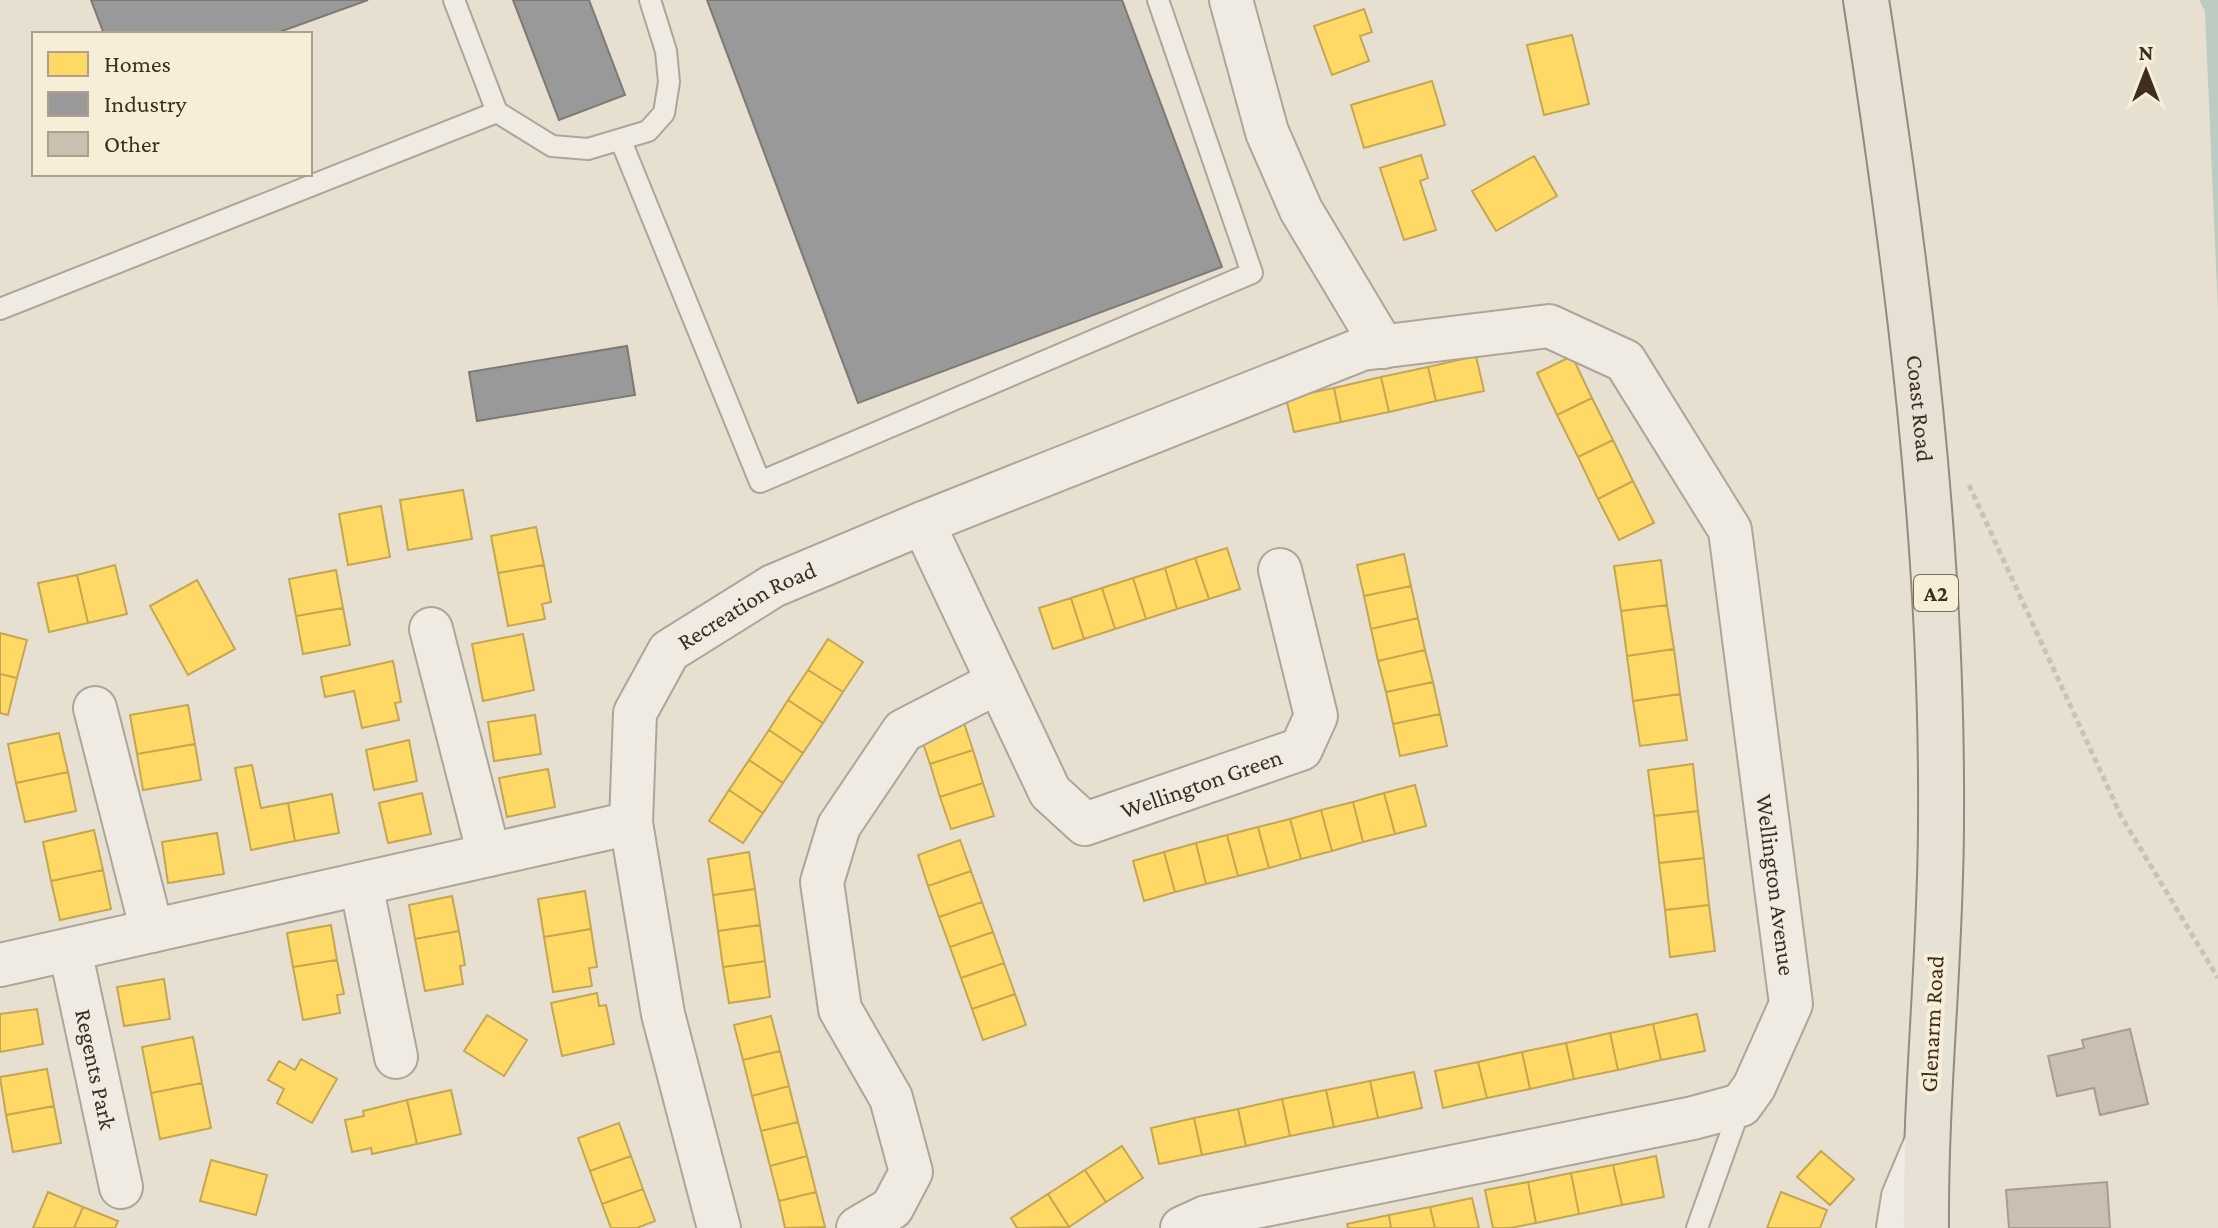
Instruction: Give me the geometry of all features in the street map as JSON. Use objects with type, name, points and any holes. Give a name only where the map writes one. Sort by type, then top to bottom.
[{"type":"main road","name":"Coast Road","points":[[1866,0],[1893,175],[1920,413],[1936,595],[1941,820]]},
{"type":"main road","name":"Glenarm Road","points":[[1926,1228],[1925,1145],[1941,820]]},
{"type":"street","points":[[1231,0],[1267,132],[1301,210],[1383,347]]},
{"type":"street","name":"Wellington Avenue","points":[[1383,347],[1549,326],[1625,361],[1730,530],[1791,1004],[1754,1087],[1741,1105]]},
{"type":"street","name":"Recreation Road","points":[[719,1228],[663,1014],[631,823],[635,713],[669,651],[773,586],[923,523],[1362,349],[1383,347]]},
{"type":"street","name":"Wellington Green","points":[[923,523],[1050,792],[1085,824],[1301,749],[1316,716],[1280,570]]},
{"type":"street","points":[[431,629],[489,855]]},
{"type":"street","points":[[858,1228],[892,1208],[911,1172],[891,1098],[840,1009],[822,882],[839,826],[903,731],[998,682]]},
{"type":"street","points":[[95,708],[152,931]]},
{"type":"street","points":[[0,965],[631,823]]},
{"type":"street","points":[[361,884],[396,1057]]},
{"type":"street","name":"Regents Park","points":[[70,950],[121,1187]]},
{"type":"street","points":[[1182,1228],[1206,1217],[1693,1118],[1741,1105]]},
{"type":"street","points":[[1898,1228],[1903,1197],[1925,1145]]},
{"type":"lane","points":[[454,0],[497,112],[552,146],[588,149],[648,131],[664,113],[669,82],[666,51],[650,0]]},
{"type":"lane","points":[[621,141],[760,482],[1252,273],[1158,0]]},
{"type":"lane","points":[[0,309],[497,112]]},
{"type":"lane","points":[[1697,1228],[1741,1105]]},
{"type":"path","points":[[1968,483],[2121,816],[2218,978]]},
{"type":"shaded area","points":[[2199,0],[2218,0],[2218,313],[2205,11]]},
{"type":"building: Homes","points":[[1364,9],[1372,32],[1360,36],[1369,61],[1332,75],[1314,26]]},
{"type":"building: Homes","points":[[1572,35],[1589,104],[1544,115],[1527,45]]},
{"type":"building: Homes","points":[[1432,81],[1445,125],[1364,148],[1351,105]]},
{"type":"building: Homes","points":[[1421,155],[1428,178],[1420,181],[1436,230],[1404,240],[1380,168]]},
{"type":"building: Homes","points":[[1534,156],[1557,196],[1496,231],[1472,191]]},
{"type":"building: Homes","points":[[1476,356],[1484,391],[1436,401],[1428,367]]},
{"type":"building: Homes","points":[[1572,356],[1592,398],[1557,415],[1537,373]]},
{"type":"building: Homes","points":[[1428,367],[1436,401],[1389,412],[1381,377]]},
{"type":"building: Homes","points":[[1381,377],[1389,412],[1341,422],[1334,388]]},
{"type":"building: Homes","points":[[1334,388],[1341,422],[1294,432],[1286,398]]},
{"type":"building: Homes","points":[[1592,398],[1613,440],[1578,457],[1557,415]]},
{"type":"building: Homes","points":[[1613,440],[1633,481],[1598,499],[1578,457]]},
{"type":"building: Homes","points":[[1633,481],[1654,523],[1619,540],[1598,499]]},
{"type":"building: Homes","points":[[463,490],[472,539],[408,550],[400,500]]},
{"type":"building: Homes","points":[[381,506],[390,557],[348,565],[339,514]]},
{"type":"building: Homes","points":[[536,527],[544,565],[498,573],[491,536]]},
{"type":"building: Homes","points":[[1227,548],[1240,589],[1209,599],[1195,558]]},
{"type":"building: Homes","points":[[1404,554],[1411,586],[1364,596],[1357,565]]},
{"type":"building: Homes","points":[[1195,558],[1209,599],[1177,609],[1165,568]]},
{"type":"building: Homes","points":[[1661,560],[1667,605],[1621,611],[1614,566]]},
{"type":"building: Homes","points":[[115,565],[127,614],[88,623],[77,575]]},
{"type":"building: Homes","points":[[544,565],[551,602],[542,604],[545,619],[508,626],[498,573]]},
{"type":"building: Homes","points":[[1165,568],[1177,609],[1146,619],[1133,578]]},
{"type":"building: Homes","points":[[336,570],[343,608],[296,616],[289,579]]},
{"type":"building: Homes","points":[[77,575],[88,623],[49,632],[38,583]]},
{"type":"building: Homes","points":[[1133,578],[1146,619],[1115,629],[1102,588]]},
{"type":"building: Homes","points":[[197,580],[235,649],[188,675],[150,606]]},
{"type":"building: Homes","points":[[1411,586],[1418,618],[1371,629],[1364,596]]},
{"type":"building: Homes","points":[[1102,588],[1115,629],[1084,639],[1071,598]]},
{"type":"building: Homes","points":[[1071,598],[1084,639],[1053,649],[1039,608]]},
{"type":"building: Homes","points":[[1667,605],[1674,649],[1627,656],[1621,611]]},
{"type":"building: Homes","points":[[343,608],[350,645],[303,654],[296,616]]},
{"type":"building: Homes","points":[[1418,618],[1425,650],[1378,661],[1371,629]]},
{"type":"building: Homes","points":[[0,633],[27,640],[17,678],[0,674]]},
{"type":"building: Homes","points":[[523,634],[534,690],[483,701],[472,644]]},
{"type":"building: Homes","points":[[828,639],[863,662],[843,692],[808,670]]},
{"type":"building: Homes","points":[[1674,649],[1680,694],[1633,701],[1627,656]]},
{"type":"building: Homes","points":[[1425,650],[1433,682],[1386,692],[1378,661]]},
{"type":"building: Homes","points":[[393,661],[401,702],[395,703],[399,720],[362,728],[354,691],[325,697],[321,677]]},
{"type":"building: Homes","points":[[808,670],[843,692],[823,723],[788,700]]},
{"type":"building: Homes","points":[[0,674],[17,678],[8,715],[0,713]]},
{"type":"building: Homes","points":[[1433,682],[1440,714],[1393,724],[1386,692]]},
{"type":"building: Homes","points":[[1680,694],[1687,740],[1640,746],[1633,701]]},
{"type":"building: Homes","points":[[788,700],[823,723],[803,753],[769,730]]},
{"type":"building: Homes","points":[[188,705],[195,744],[137,754],[130,715]]},
{"type":"building: Homes","points":[[1440,714],[1447,746],[1400,756],[1393,724]]},
{"type":"building: Homes","points":[[535,715],[541,754],[494,761],[488,722]]},
{"type":"building: Homes","points":[[962,717],[973,750],[930,764],[919,731]]},
{"type":"building: Homes","points":[[769,730],[803,753],[783,783],[749,760]]},
{"type":"building: Homes","points":[[59,733],[68,772],[16,783],[8,744]]},
{"type":"building: Homes","points":[[409,740],[417,781],[374,790],[366,750]]},
{"type":"building: Homes","points":[[195,744],[201,780],[143,790],[137,754]]},
{"type":"building: Homes","points":[[973,750],[983,783],[940,797],[930,764]]},
{"type":"building: Homes","points":[[749,760],[783,783],[763,813],[729,790]]},
{"type":"building: Homes","points":[[1693,764],[1698,811],[1654,816],[1648,770]]},
{"type":"building: Homes","points":[[252,765],[261,808],[288,803],[295,841],[251,850],[235,768]]},
{"type":"building: Homes","points":[[548,769],[555,807],[507,817],[499,778]]},
{"type":"building: Homes","points":[[68,772],[76,811],[25,822],[16,783]]},
{"type":"building: Homes","points":[[983,783],[994,816],[951,829],[940,797]]},
{"type":"building: Homes","points":[[1415,785],[1426,826],[1395,834],[1384,793]]},
{"type":"building: Homes","points":[[729,790],[763,813],[743,843],[709,821]]},
{"type":"building: Homes","points":[[422,793],[431,834],[388,843],[379,803]]},
{"type":"building: Homes","points":[[1384,793],[1395,834],[1363,842],[1353,802]]},
{"type":"building: Homes","points":[[332,794],[339,833],[295,841],[288,803]]},
{"type":"building: Homes","points":[[1353,802],[1363,842],[1332,851],[1321,810]]},
{"type":"building: Homes","points":[[1321,810],[1332,851],[1301,859],[1290,819]]},
{"type":"building: Homes","points":[[1698,811],[1704,858],[1659,863],[1654,816]]},
{"type":"building: Homes","points":[[1290,819],[1301,859],[1269,868],[1258,827]]},
{"type":"building: Homes","points":[[1258,827],[1269,868],[1238,876],[1227,835]]},
{"type":"building: Homes","points":[[94,830],[103,870],[51,881],[43,842]]},
{"type":"building: Homes","points":[[217,833],[224,874],[168,883],[162,842]]},
{"type":"building: Homes","points":[[1227,835],[1238,876],[1206,884],[1196,843]]},
{"type":"building: Homes","points":[[960,840],[971,871],[928,886],[918,855]]},
{"type":"building: Homes","points":[[1196,843],[1206,884],[1175,892],[1164,852]]},
{"type":"building: Homes","points":[[749,852],[755,889],[713,895],[708,859]]},
{"type":"building: Homes","points":[[1164,852],[1175,892],[1144,901],[1133,861]]},
{"type":"building: Homes","points":[[1704,858],[1709,905],[1665,910],[1659,863]]},
{"type":"building: Homes","points":[[103,870],[111,909],[60,920],[51,881]]},
{"type":"building: Homes","points":[[971,871],[982,902],[939,917],[928,886]]},
{"type":"building: Homes","points":[[755,889],[760,925],[718,931],[713,895]]},
{"type":"building: Homes","points":[[585,891],[591,929],[544,937],[538,899]]},
{"type":"building: Homes","points":[[452,896],[459,931],[415,939],[409,905]]},
{"type":"building: Homes","points":[[982,902],[993,932],[950,947],[939,917]]},
{"type":"building: Homes","points":[[1709,905],[1715,951],[1670,957],[1665,910]]},
{"type":"building: Homes","points":[[331,925],[337,960],[293,967],[287,933]]},
{"type":"building: Homes","points":[[760,925],[765,961],[723,967],[718,931]]},
{"type":"building: Homes","points":[[591,929],[597,967],[589,968],[592,986],[553,992],[544,937]]},
{"type":"building: Homes","points":[[459,931],[465,965],[460,966],[463,984],[425,991],[415,939]]},
{"type":"building: Homes","points":[[993,932],[1004,963],[961,978],[950,947]]},
{"type":"building: Homes","points":[[337,960],[344,994],[337,995],[340,1013],[303,1020],[293,967]]},
{"type":"building: Homes","points":[[765,961],[770,997],[729,1003],[723,967]]},
{"type":"building: Homes","points":[[1004,963],[1015,994],[972,1009],[961,978]]},
{"type":"building: Homes","points":[[164,979],[170,1019],[124,1026],[117,987]]},
{"type":"building: Homes","points":[[597,993],[599,1006],[606,1005],[614,1044],[562,1056],[551,1003]]},
{"type":"building: Homes","points":[[1015,994],[1026,1025],[983,1040],[972,1009]]},
{"type":"building: Homes","points":[[37,1009],[43,1044],[0,1052],[0,1014]]},
{"type":"building: Homes","points":[[1697,1014],[1705,1051],[1661,1060],[1653,1024]]},
{"type":"building: Homes","points":[[487,1015],[527,1040],[504,1076],[464,1051]]},
{"type":"building: Homes","points":[[771,1016],[780,1051],[743,1060],[734,1025]]},
{"type":"building: Homes","points":[[1653,1024],[1661,1060],[1618,1070],[1610,1033]]},
{"type":"building: Homes","points":[[1610,1033],[1618,1070],[1574,1079],[1566,1043]]},
{"type":"building: Homes","points":[[193,1037],[202,1083],[151,1093],[142,1047]]},
{"type":"building: Homes","points":[[1566,1043],[1574,1079],[1530,1089],[1522,1052]]},
{"type":"building: Homes","points":[[780,1051],[789,1086],[752,1096],[743,1060]]},
{"type":"building: Homes","points":[[1522,1052],[1530,1089],[1487,1098],[1478,1062]]},
{"type":"building: Homes","points":[[301,1059],[337,1079],[312,1123],[277,1103],[284,1089],[268,1080],[279,1061],[295,1070]]},
{"type":"building: Homes","points":[[1478,1062],[1487,1098],[1443,1108],[1435,1071]]},
{"type":"building: Homes","points":[[47,1069],[54,1106],[6,1115],[0,1077]]},
{"type":"building: Homes","points":[[1414,1072],[1422,1108],[1378,1118],[1370,1081]]},
{"type":"building: Homes","points":[[1370,1081],[1378,1118],[1334,1127],[1326,1090]]},
{"type":"building: Homes","points":[[202,1083],[211,1128],[160,1139],[151,1093]]},
{"type":"building: Homes","points":[[789,1086],[798,1122],[761,1131],[752,1096]]},
{"type":"building: Homes","points":[[451,1090],[461,1134],[417,1144],[407,1100]]},
{"type":"building: Homes","points":[[1326,1090],[1334,1127],[1290,1136],[1282,1099]]},
{"type":"building: Homes","points":[[1282,1099],[1290,1136],[1246,1146],[1238,1109]]},
{"type":"building: Homes","points":[[407,1100],[417,1144],[372,1154],[371,1148],[352,1152],[345,1120],[364,1116],[363,1111]]},
{"type":"building: Homes","points":[[54,1106],[61,1143],[13,1152],[6,1115]]},
{"type":"building: Homes","points":[[1238,1109],[1246,1146],[1202,1155],[1194,1118]]},
{"type":"building: Homes","points":[[1194,1118],[1202,1155],[1159,1164],[1151,1128]]},
{"type":"building: Homes","points":[[798,1122],[807,1156],[770,1166],[761,1131]]},
{"type":"building: Homes","points":[[619,1123],[631,1156],[590,1171],[578,1138]]},
{"type":"building: Homes","points":[[1122,1146],[1143,1178],[1106,1202],[1085,1170]]},
{"type":"building: Homes","points":[[1821,1151],[1854,1179],[1830,1205],[1797,1177]]},
{"type":"building: Homes","points":[[631,1156],[643,1189],[602,1204],[590,1171]]},
{"type":"building: Homes","points":[[807,1156],[816,1192],[779,1201],[770,1166]]},
{"type":"building: Homes","points":[[1656,1156],[1664,1197],[1622,1205],[1613,1165]]},
{"type":"building: Homes","points":[[211,1160],[267,1175],[256,1215],[200,1201]]},
{"type":"building: Homes","points":[[1613,1165],[1622,1205],[1579,1214],[1571,1173]]},
{"type":"building: Homes","points":[[1085,1170],[1106,1202],[1069,1227],[1048,1194]]},
{"type":"building: Homes","points":[[1571,1173],[1579,1214],[1536,1223],[1528,1182]]},
{"type":"building: Homes","points":[[1528,1182],[1536,1223],[1493,1228],[1485,1190]]},
{"type":"building: Homes","points":[[643,1189],[655,1221],[637,1228],[611,1228],[602,1204]]},
{"type":"building: Homes","points":[[48,1192],[83,1207],[74,1228],[33,1228]]},
{"type":"building: Homes","points":[[816,1192],[825,1227],[785,1228],[779,1201]]},
{"type":"building: Homes","points":[[1781,1192],[1827,1210],[1820,1228],[1767,1228]]},
{"type":"building: Homes","points":[[1048,1194],[1069,1227],[1017,1228],[1011,1218]]},
{"type":"building: Homes","points":[[1472,1198],[1479,1228],[1435,1228],[1430,1207]]},
{"type":"building: Homes","points":[[83,1207],[118,1221],[115,1228],[74,1228]]},
{"type":"building: Homes","points":[[1430,1207],[1435,1228],[1391,1228],[1389,1215]]},
{"type":"building: Homes","points":[[1389,1215],[1391,1228],[1348,1228],[1347,1224]]},
{"type":"building: Industry","points":[[91,0],[368,0],[280,32],[103,32]]},
{"type":"building: Industry","points":[[513,0],[589,0],[625,95],[559,120]]},
{"type":"building: Industry","points":[[707,0],[1122,0],[1222,267],[858,403]]},
{"type":"building: Industry","points":[[627,346],[635,395],[477,421],[469,372]]},
{"type":"building: Other","points":[[2130,1029],[2148,1104],[2100,1115],[2094,1088],[2057,1096],[2048,1056],[2084,1048],[2082,1040]]},
{"type":"building: Other","points":[[2107,1182],[2110,1228],[2009,1228],[2006,1190]]}]
